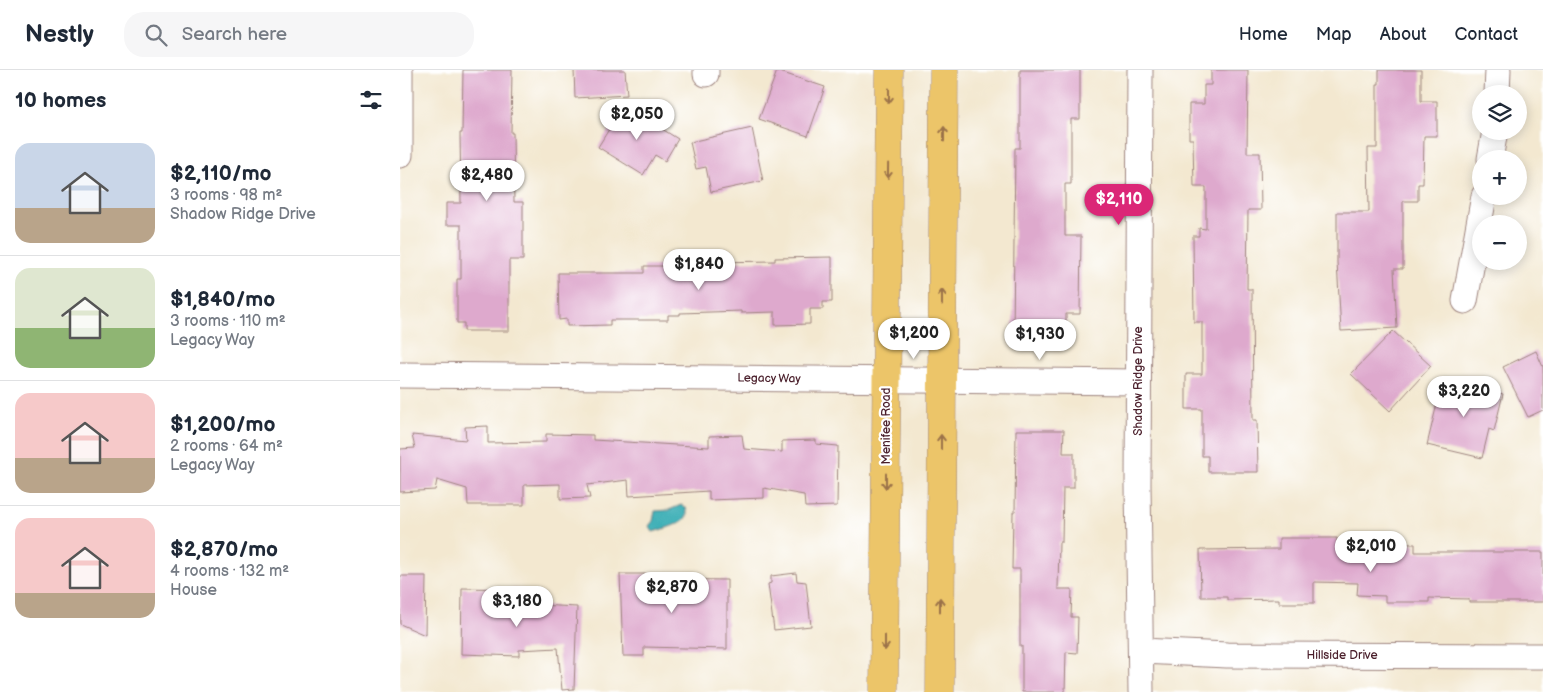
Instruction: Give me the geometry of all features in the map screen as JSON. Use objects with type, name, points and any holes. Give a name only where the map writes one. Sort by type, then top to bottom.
[{"type":"main road","name":"Menifee Road","points":[[884,692],[889,70]]},
{"type":"main road","points":[[940,692],[944,70]]},
{"type":"street","points":[[400,70],[400,156]]},
{"type":"street","name":"Shadow Ridge Drive","points":[[1140,70],[1138,382],[1141,692]]},
{"type":"street","points":[[1497,85],[1498,70]]},
{"type":"street","points":[[1464,301],[1482,205]]},
{"type":"street","name":"Legacy Way","points":[[400,374],[1138,382]]},
{"type":"street","name":"Hillside Drive","points":[[1141,651],[1227,654],[1543,656]]},
{"type":"water","points":[[681,505],[686,509],[687,516],[685,519],[672,526],[653,532],[649,526],[653,521],[655,511],[669,510]]},
{"type":"building","points":[[463,70],[512,70],[511,133],[513,133],[514,202],[523,202],[523,260],[509,260],[509,331],[464,331],[464,323],[457,323],[457,279],[461,279],[461,225],[446,225],[446,203],[461,203],[460,133],[462,133]]},
{"type":"building","points":[[574,70],[625,70],[627,95],[575,98]]},
{"type":"building","points":[[1020,70],[1080,70],[1080,119],[1071,119],[1071,184],[1065,184],[1065,236],[1081,236],[1080,314],[1066,314],[1063,336],[1013,335],[1015,148],[1020,148]]},
{"type":"building","points":[[1211,70],[1248,70],[1247,153],[1260,153],[1261,210],[1248,210],[1247,289],[1252,289],[1253,420],[1257,420],[1258,472],[1208,472],[1208,456],[1202,456],[1202,409],[1186,409],[1186,374],[1202,374],[1202,322],[1194,322],[1193,236],[1199,236],[1199,228],[1206,229],[1206,187],[1194,187],[1193,139],[1189,139],[1189,104],[1204,104],[1204,85],[1211,85]]},
{"type":"building","points":[[1379,70],[1421,70],[1421,101],[1437,101],[1437,136],[1424,136],[1423,184],[1418,184],[1418,201],[1403,201],[1403,269],[1394,269],[1397,328],[1341,331],[1337,262],[1337,212],[1369,212],[1368,148],[1377,148],[1377,84],[1379,84]]},
{"type":"building","points":[[777,71],[825,87],[808,136],[759,119]]},
{"type":"building","points":[[624,105],[678,139],[665,161],[655,155],[643,175],[598,147]]},
{"type":"building","points":[[752,128],[763,181],[711,192],[706,167],[696,169],[690,142]]},
{"type":"building","points":[[832,257],[832,302],[823,302],[823,309],[810,309],[810,324],[775,325],[775,312],[741,313],[741,311],[680,313],[680,315],[668,315],[668,320],[610,320],[610,325],[567,326],[567,319],[559,320],[558,273],[644,273],[644,266],[711,266],[711,262],[775,261],[775,258]]},
{"type":"building","points":[[1393,331],[1431,366],[1390,411],[1351,374]]},
{"type":"building","points":[[1536,351],[1543,367],[1543,410],[1528,417],[1503,367]]},
{"type":"building","points":[[1443,379],[1503,394],[1494,431],[1489,429],[1482,458],[1427,445]]},
{"type":"building","points":[[488,426],[488,443],[546,442],[546,434],[593,435],[593,440],[709,447],[709,436],[742,435],[744,449],[782,452],[782,441],[816,440],[816,444],[838,446],[837,506],[805,507],[804,495],[764,488],[764,498],[709,500],[709,491],[629,496],[628,480],[587,485],[590,498],[560,499],[560,484],[524,485],[524,505],[468,505],[467,489],[437,480],[435,490],[400,492],[400,449],[415,448],[412,435],[466,440],[465,427]]},
{"type":"building","points":[[1016,430],[1064,430],[1063,453],[1074,453],[1074,488],[1063,488],[1062,542],[1059,542],[1058,589],[1072,589],[1071,617],[1078,617],[1077,653],[1066,652],[1065,692],[1022,692],[1020,569],[1012,569]]},
{"type":"building","points":[[1279,538],[1337,538],[1337,543],[1415,544],[1415,552],[1543,552],[1543,602],[1469,602],[1469,599],[1429,598],[1429,602],[1385,602],[1385,596],[1357,595],[1358,583],[1314,582],[1314,603],[1279,603],[1279,599],[1227,600],[1227,597],[1201,597],[1200,550],[1279,549]]},
{"type":"building","points":[[796,573],[797,581],[806,582],[811,626],[774,630],[768,584],[771,583],[771,576]]},
{"type":"building","points":[[620,574],[656,574],[656,579],[727,580],[727,649],[644,647],[644,656],[623,656]]},
{"type":"building","points":[[400,576],[426,576],[425,635],[400,624]]},
{"type":"building","points":[[462,588],[519,589],[519,604],[577,607],[574,689],[562,690],[558,648],[519,650],[519,656],[461,654]]}]
